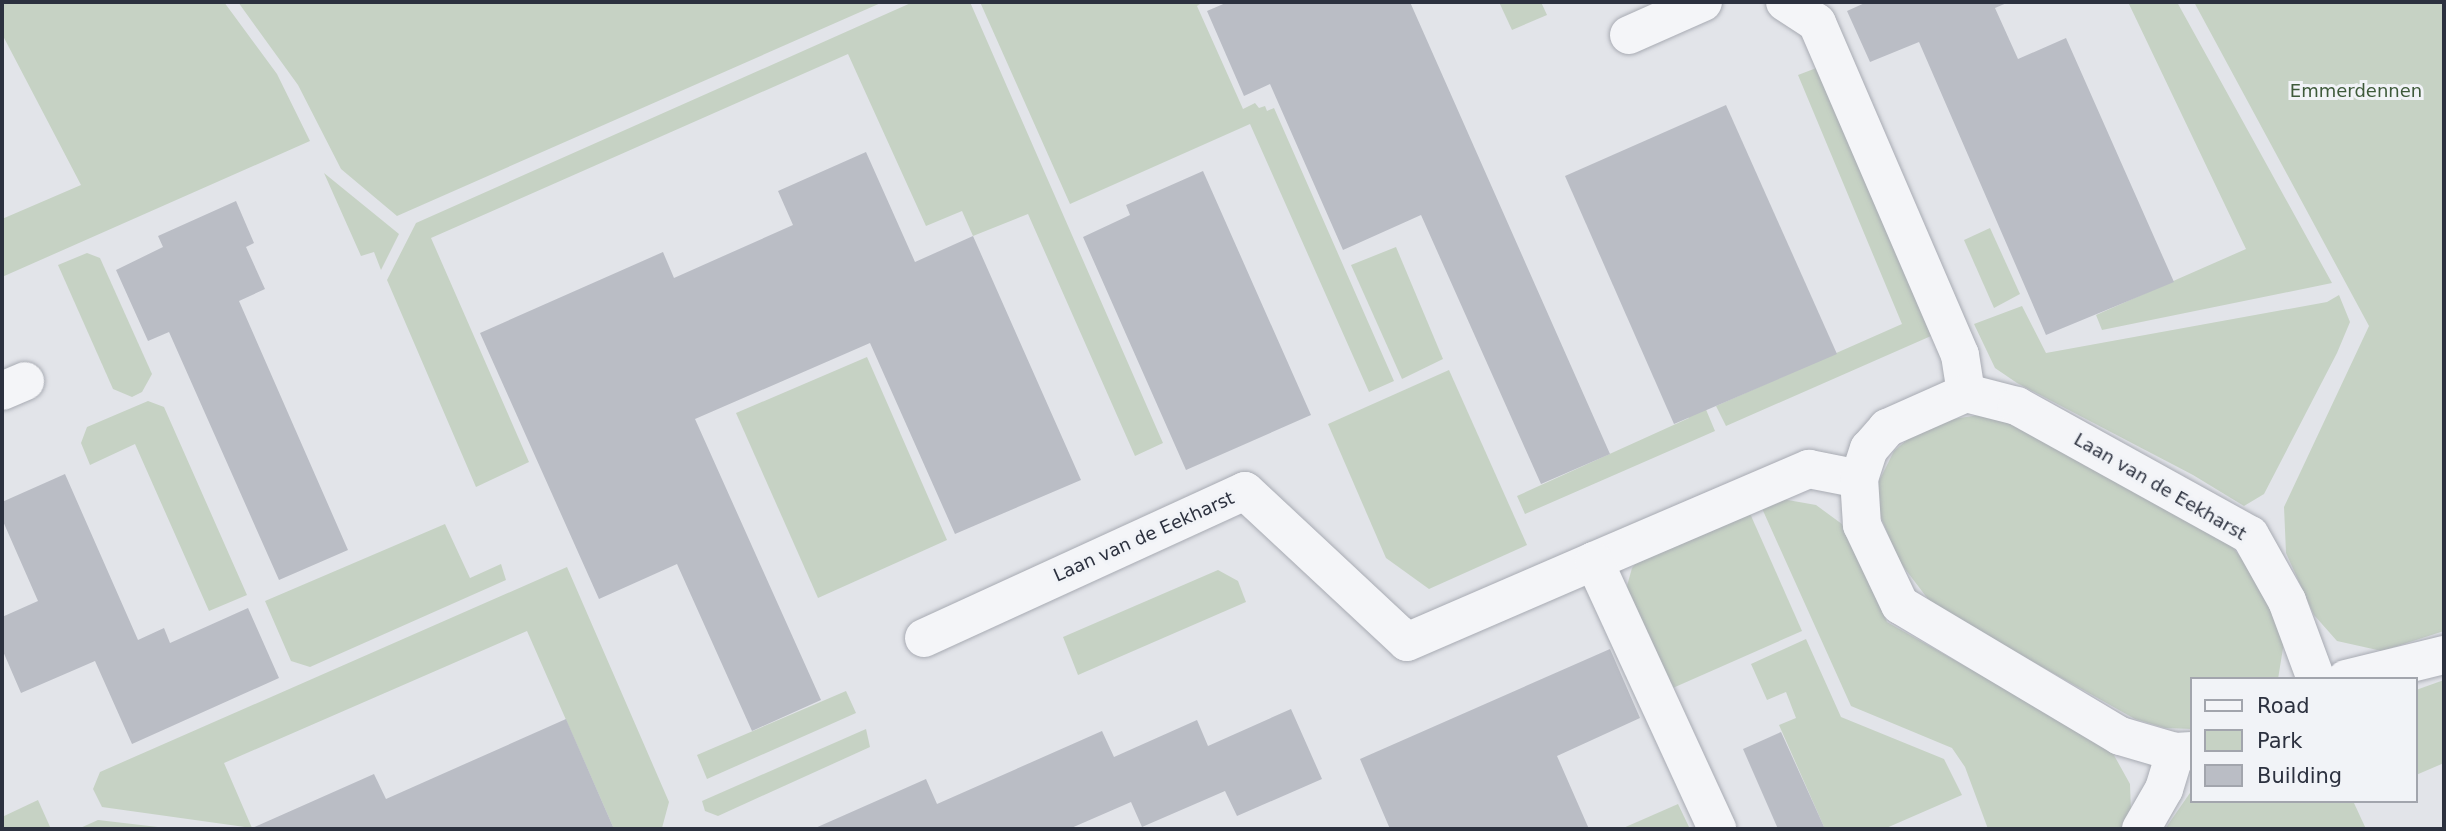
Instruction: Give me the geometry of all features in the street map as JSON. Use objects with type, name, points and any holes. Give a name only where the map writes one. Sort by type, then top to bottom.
[{"type":"street","points":[[1629,35],[1703,2]]},
{"type":"street","points":[[1785,2],[1818,23],[1960,355],[1966,393],[1887,428],[1869,449],[1859,480],[1861,526],[1900,605],[2120,736],[2184,752],[2141,829]]},
{"type":"street","name":"Laan van de Eekharst","points":[[1966,393],[2017,406],[2250,535],[2287,601],[2315,677]]},
{"type":"street","name":"Laan van de Eekharst","points":[[924,638],[1245,491],[1408,642],[1808,469],[1859,480]]},
{"type":"street","points":[[1594,561],[1717,829]]},
{"type":"street","points":[[2354,677],[2444,655]]},
{"type":"green space","points":[[2,2],[224,2],[277,74],[310,141],[2,277],[2,219],[81,185],[2,34]]},
{"type":"green space","points":[[238,2],[883,2],[397,216],[341,169],[298,85]]},
{"type":"green space","points":[[913,2],[970,2],[1163,443],[1135,456],[1028,214],[973,236],[962,211],[926,226],[848,54],[431,238],[529,462],[476,487],[387,280],[416,223]]},
{"type":"green space","points":[[980,2],[1203,2],[1197,6],[1243,109],[1255,103],[1259,108],[1265,106],[1267,111],[1274,108],[1394,381],[1369,392],[1250,124],[1070,204]]},
{"type":"green space","points":[[1499,2],[1541,2],[1547,15],[1512,30]]},
{"type":"green space","points":[[2128,2],[2177,2],[2332,283],[2102,330],[2096,315],[2246,249]]},
{"type":"green space","name":"Emmerdennen","points":[[2194,2],[2444,2],[2444,631],[2382,651],[2337,641],[2314,615],[2286,553],[2284,507],[2369,326]]},
{"type":"green space","points":[[1819,67],[1931,336],[1726,426],[1716,406],[1902,324],[1798,75]]},
{"type":"green space","points":[[324,173],[399,234],[381,270],[374,252],[361,256]]},
{"type":"green space","points":[[1990,228],[2020,294],[1994,308],[1964,240]]},
{"type":"green space","points":[[1396,247],[1443,359],[1402,379],[1351,265]]},
{"type":"green space","points":[[87,253],[100,258],[152,374],[142,392],[132,397],[113,389],[58,265]]},
{"type":"green space","points":[[2339,295],[2350,322],[2337,353],[2264,494],[2244,506],[2193,475],[2017,383],[1995,368],[1974,324],[2022,306],[2046,353],[2327,302]]},
{"type":"green space","points":[[867,357],[947,540],[818,598],[736,413]]},
{"type":"green space","points":[[1449,370],[1527,545],[1429,589],[1386,558],[1328,424]]},
{"type":"green space","points":[[1694,381],[1715,431],[1525,514],[1517,496],[1689,418],[1677,389]]},
{"type":"green space","points":[[148,401],[164,407],[247,595],[209,611],[135,444],[90,465],[81,443],[87,427]]},
{"type":"green space","points":[[1979,415],[2014,423],[2230,544],[2256,576],[2284,642],[2278,677],[2190,677],[2190,729],[2165,728],[2135,719],[1944,612],[1928,599],[1899,561],[1880,515],[1879,481],[1894,451],[1915,433],[1947,420]]},
{"type":"green space","points":[[1782,499],[1816,505],[1846,527],[1887,622],[2110,748],[2130,784],[2131,813],[2125,829],[1988,829],[1965,767],[1952,748],[1851,706],[1760,504]]},
{"type":"green space","points":[[1748,509],[1802,631],[1666,691],[1625,593],[1632,568],[1639,559]]},
{"type":"green space","points":[[445,524],[470,578],[501,564],[506,580],[310,667],[291,661],[265,601]]},
{"type":"green space","points":[[567,567],[669,802],[662,828],[614,829],[527,631],[224,763],[252,828],[102,807],[93,789],[100,772]]},
{"type":"green space","points":[[1218,570],[1238,581],[1246,602],[1078,675],[1063,637]]},
{"type":"green space","points":[[1806,639],[1841,717],[1944,759],[1962,795],[1884,829],[1825,829],[1779,725],[1796,718],[1786,692],[1767,700],[1751,664]]},
{"type":"green space","points":[[2444,680],[2444,763],[2418,774],[2418,689]]},
{"type":"green space","points":[[846,691],[856,713],[707,779],[697,755]]},
{"type":"green space","points":[[866,729],[870,747],[718,816],[705,811],[702,801]]},
{"type":"green space","points":[[2190,793],[2190,803],[2354,803],[2366,829],[2165,829]]},
{"type":"green space","points":[[38,800],[51,829],[2,829],[2,817]]},
{"type":"green space","points":[[1678,804],[1690,829],[1621,829]]},
{"type":"green space","points":[[98,820],[175,829],[78,829]]},
{"type":"building","points":[[1228,2],[1410,2],[1610,454],[1541,484],[1421,215],[1343,250],[1270,84],[1244,96],[1207,11]]},
{"type":"building","points":[[1867,2],[2009,2],[1995,8],[2018,59],[2066,38],[2174,282],[2046,335],[1919,42],[1870,62],[1847,11]]},
{"type":"building","points":[[1726,105],[1837,354],[1674,424],[1565,176]]},
{"type":"building","points":[[866,152],[915,262],[973,236],[1081,480],[955,534],[870,343],[695,419],[821,700],[752,731],[677,564],[599,599],[480,333],[663,252],[674,278],[793,225],[778,191]]},
{"type":"building","points":[[1203,171],[1311,415],[1186,470],[1083,237],[1130,215],[1126,205]]},
{"type":"building","points":[[236,201],[254,243],[246,247],[265,289],[239,301],[348,550],[279,580],[169,332],[148,341],[116,270],[163,247],[158,236]]},
{"type":"building","points":[[65,474],[138,640],[164,628],[170,643],[248,608],[279,678],[132,744],[95,661],[21,693],[2,649],[2,617],[38,601],[2,519],[2,502]]},
{"type":"building","points":[[1610,649],[1640,718],[1557,756],[1589,829],[1390,829],[1360,759]]},
{"type":"building","points":[[1291,709],[1322,779],[1237,816],[1225,791],[1142,827],[1131,802],[1069,829],[813,829],[926,779],[937,804],[1102,731],[1114,757],[1197,720],[1208,746]]},
{"type":"building","points":[[566,719],[614,829],[250,829],[374,774],[386,799]]},
{"type":"building","points":[[1781,732],[1825,829],[1778,829],[1743,749]]}]
